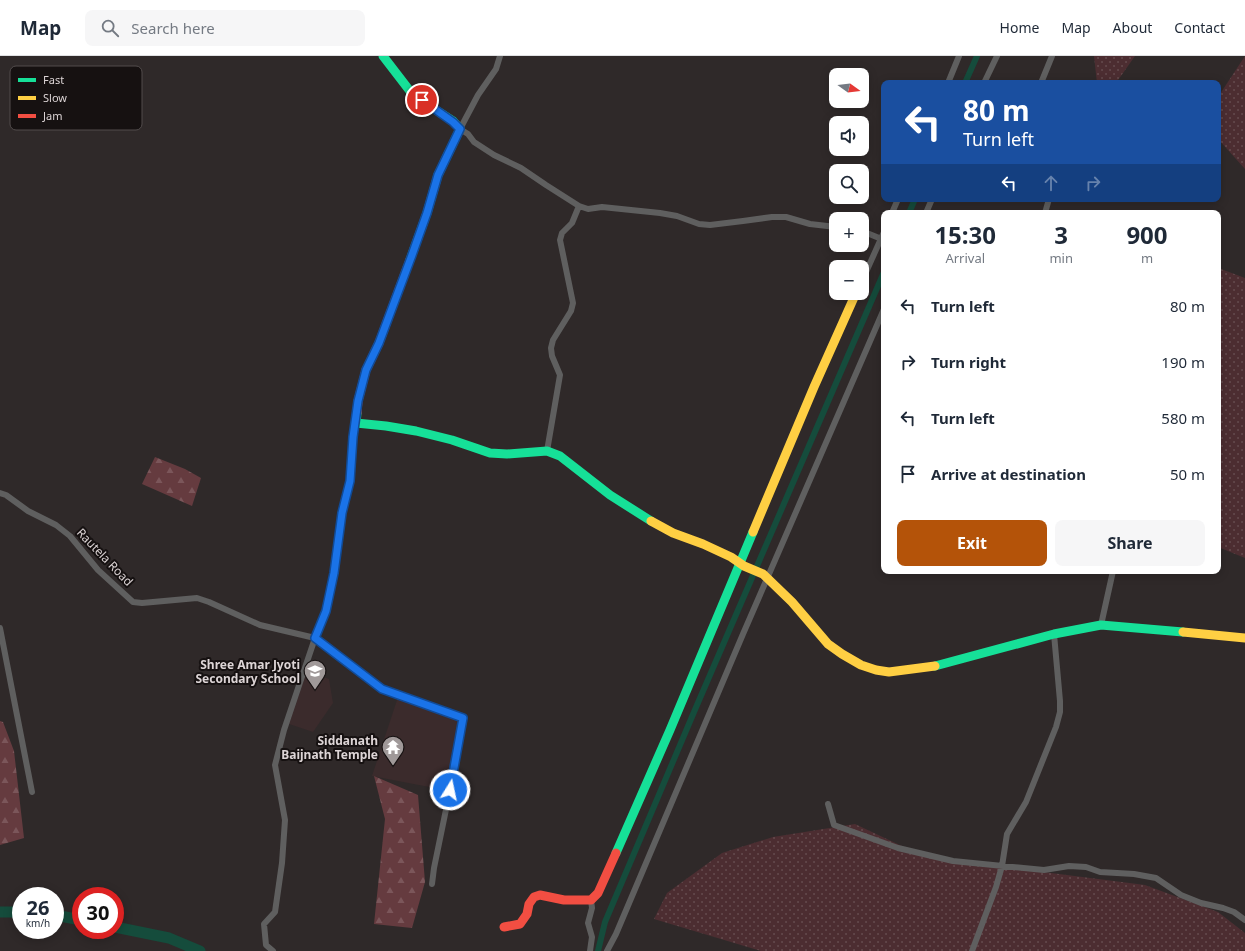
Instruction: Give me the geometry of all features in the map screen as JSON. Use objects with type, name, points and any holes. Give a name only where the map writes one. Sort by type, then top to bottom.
[{"type":"street","points":[[383,56],[413,95],[453,122],[468,134],[474,142],[494,155],[521,168],[579,206],[588,209],[602,207],[660,213],[677,216],[699,224],[710,225],[772,216],[786,217],[810,224],[829,226]]},
{"type":"street","points":[[273,951],[266,945],[264,924],[275,912],[282,863],[285,820],[275,765],[284,730],[315,638],[326,611],[334,573],[342,513],[350,481],[353,437],[358,401],[366,370],[379,343],[412,255],[427,213],[438,175],[478,94],[496,69],[500,56]]},
{"type":"street","points":[[949,80],[959,56]]},
{"type":"street","points":[[985,80],[997,56]]},
{"type":"street","points":[[1042,80],[1052,56]]},
{"type":"street","points":[[547,451],[560,375],[552,356],[551,348],[553,340],[571,311],[573,303],[560,240],[562,233],[572,224],[579,206]]},
{"type":"street","points":[[869,234],[881,238]]},
{"type":"street","points":[[869,267],[881,243]]},
{"type":"street","points":[[504,927],[520,924],[527,914],[528,904],[534,897],[540,895],[564,900],[591,900],[598,893],[742,565],[814,387],[853,300]]},
{"type":"street","points":[[607,951],[616,934],[730,665],[765,576],[881,315]]},
{"type":"street","points":[[356,423],[416,431],[452,440],[490,454],[547,451],[560,456],[610,495],[647,519],[673,533],[710,547],[731,557],[742,565],[765,576],[792,602],[828,644],[861,665],[876,670],[889,672],[932,667],[1087,626],[1101,625],[1245,638]]},
{"type":"street","name":"Rautela Road","points":[[0,493],[6,495],[28,511],[56,525],[70,536],[98,570],[133,602],[142,603],[197,598],[210,602],[260,625],[315,638]]},
{"type":"street","points":[[1101,625],[1112,574]]},
{"type":"street","points":[[0,628],[32,792]]},
{"type":"street","points":[[972,951],[996,887],[1002,866],[1007,834],[1026,802],[1056,727],[1060,712],[1054,634]]},
{"type":"street","points":[[315,638],[382,689],[463,718],[432,884]]},
{"type":"street","points":[[828,804],[834,824],[898,848],[953,861],[1044,870],[1069,866],[1086,867],[1100,872],[1134,874],[1156,878],[1181,895],[1201,903],[1234,912],[1245,920]]},
{"type":"street","points":[[590,951],[592,937],[588,924],[592,908],[591,900]]},
{"type":"shaded area","points":[[1094,56],[1135,56],[1118,80],[1097,80]]},
{"type":"shaded area","points":[[1245,56],[1245,169],[1221,142],[1221,92]]},
{"type":"shaded area","points":[[1221,269],[1245,278],[1245,558],[1221,548]]},
{"type":"shaded area","name":"Shree Amar Jyoti Secondary School","points":[[307,671],[329,679],[333,703],[313,732],[289,724]]},
{"type":"shaded area","points":[[398,697],[461,719],[445,790],[372,776]]},
{"type":"shaded area","points":[[855,824],[925,857],[1145,885],[1218,912],[1245,933],[1245,951],[761,951],[654,919],[667,893],[722,853],[773,837]]},
{"type":"green space","points":[[155,457],[185,469],[201,478],[192,506],[142,484]]},
{"type":"green space","points":[[0,721],[3,722],[14,751],[24,838],[0,845]]},
{"type":"green space","points":[[374,776],[418,795],[425,882],[412,928],[374,924],[385,819]]},
{"type":"waterway","points":[[966,80],[977,56]]},
{"type":"waterway","points":[[910,210],[914,202]]},
{"type":"waterway","points":[[598,951],[605,922],[881,279]]},
{"type":"waterway","points":[[0,912],[12,912]]},
{"type":"waterway","points":[[64,917],[72,918]]},
{"type":"waterway","points":[[124,929],[169,938],[200,951]]},
{"type":"traffic: fast","points":[[383,56],[413,95],[453,121],[460,129],[438,175],[427,213],[410,260]]},
{"type":"traffic: fast","points":[[357,413],[356,423],[416,431],[452,440],[490,453],[507,454],[547,451],[560,456],[610,495],[651,521]]},
{"type":"traffic: fast","points":[[616,853],[670,730],[753,532]]},
{"type":"traffic: fast","points":[[935,666],[1054,634],[1101,625],[1183,632]]},
{"type":"traffic: slow","points":[[753,532],[814,387],[853,300]]},
{"type":"traffic: slow","points":[[651,521],[673,533],[703,544],[731,557],[744,566],[763,574],[792,602],[828,644],[861,665],[876,670],[889,672],[935,666]]},
{"type":"traffic: slow","points":[[1183,632],[1245,638]]},
{"type":"traffic: jam","points":[[357,413],[358,401],[366,370],[379,343],[410,260]]},
{"type":"traffic: jam","points":[[504,927],[520,924],[527,914],[529,904],[534,897],[540,895],[564,900],[591,900],[598,893],[616,853]]},
{"type":"place","name":"Shree Amar Jyoti Secondary School","points":[[315,690]]},
{"type":"place","name":"Siddanath Baijnath Temple","points":[[393,766]]},
{"type":"route","points":[[422,100],[453,122],[460,129],[438,175],[427,213],[412,255],[379,343],[366,370],[358,401],[353,437],[350,481],[342,513],[334,573],[326,611],[315,638],[382,689],[448,714],[463,718],[450,790]]}]
